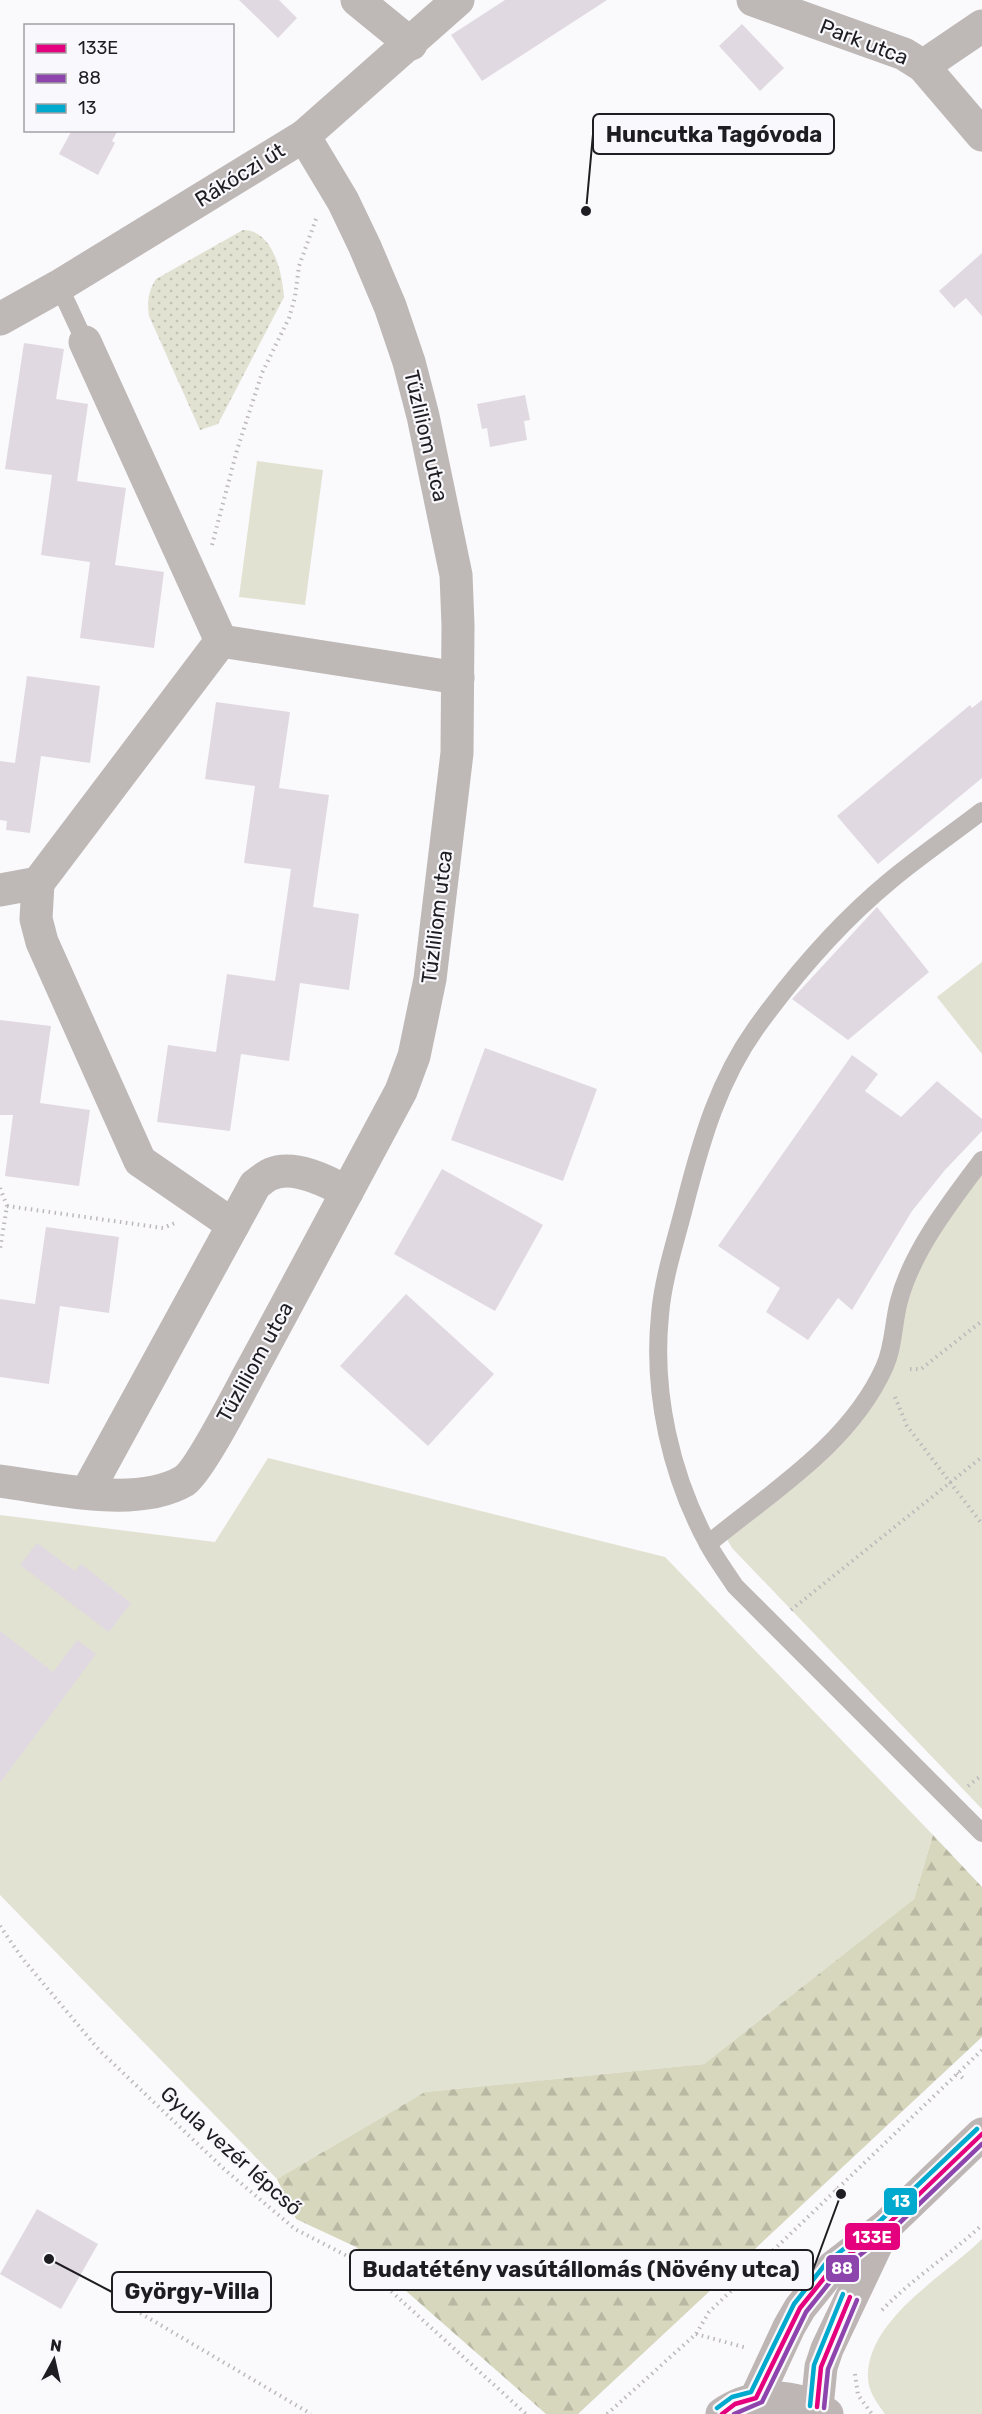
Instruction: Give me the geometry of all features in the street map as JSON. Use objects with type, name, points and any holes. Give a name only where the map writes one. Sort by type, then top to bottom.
[{"type":"main road","points":[[756,2398],[800,2308],[833,2267],[886,2226],[982,2134]]},
{"type":"main road","points":[[722,2414],[735,2404],[756,2398],[788,2397],[822,2410],[821,2367],[827,2349],[886,2226]]},
{"type":"street","points":[[357,0],[411,44]]},
{"type":"street","name":"Rákóczi út","points":[[0,319],[59,286],[304,136],[411,44],[458,0]]},
{"type":"street","name":"Park utca","points":[[753,0],[904,54],[923,66],[982,135]]},
{"type":"street","points":[[923,66],[982,26]]},
{"type":"street","name":"Tűzliliom utca","points":[[0,1481],[123,1494],[156,1493],[186,1480],[225,1420],[401,1091],[414,1056],[430,979],[457,753],[456,575],[423,416],[409,362],[390,306],[365,247],[331,180],[304,136]]},
{"type":"street","points":[[85,342],[220,641]]},
{"type":"street","points":[[220,641],[458,678]]},
{"type":"street","points":[[220,641],[38,883],[36,920],[42,942],[140,1161],[220,1216]]},
{"type":"street","points":[[0,890],[38,883]]},
{"type":"street","points":[[87,1492],[220,1216],[255,1185],[273,1173],[293,1172],[318,1176],[347,1192]]},
{"type":"lane","points":[[59,286],[85,342]]},
{"type":"lane","points":[[982,811],[890,880],[842,925],[756,1028],[728,1072],[709,1118],[696,1162],[660,1314],[657,1366],[666,1425],[681,1486],[708,1544],[735,1586],[982,1833]]},
{"type":"lane","points":[[708,1544],[831,1445],[861,1410],[889,1356],[899,1300],[919,1254],[946,1206],[982,1160]]},
{"type":"path","points":[[185,564],[210,549],[262,373],[289,318],[295,297],[299,266],[331,180]]},
{"type":"path","points":[[0,1188],[8,1206],[0,1249]]},
{"type":"path","points":[[8,1206],[163,1228],[220,1216]]},
{"type":"path","points":[[982,1321],[921,1369],[884,1369],[907,1425],[982,1524]]},
{"type":"path","points":[[772,1625],[982,1457]]},
{"type":"path","name":"Gyula vezér lépcső","points":[[0,1926],[22,1958],[99,2050],[224,2169],[295,2229],[359,2262],[526,2414]]},
{"type":"path","points":[[607,2414],[696,2334],[709,2312],[982,2050]]},
{"type":"path","points":[[957,2073],[966,2081]]},
{"type":"path","points":[[835,2189],[841,2194]]},
{"type":"path","points":[[877,2317],[906,2286],[950,2253],[982,2225]]},
{"type":"path","points":[[130,2307],[311,2414]]},
{"type":"path","points":[[856,2367],[854,2376],[858,2395],[872,2414]]},
{"type":"green space","points":[[243,230],[262,237],[269,245],[278,265],[284,297],[218,424],[200,430],[149,316],[149,297],[156,279]]},
{"type":"green space","points":[[257,461],[323,470],[305,605],[239,597]]},
{"type":"green space","points":[[982,962],[982,1054],[937,997]]},
{"type":"green space","points":[[982,1160],[982,1809],[732,1548],[723,1532],[861,1409],[899,1300]]},
{"type":"green space","points":[[268,1458],[665,1557],[933,1835],[914,1899],[704,2064],[425,2092],[277,2179],[0,1895],[0,1515],[215,1542]]},
{"type":"green space","points":[[933,1835],[982,1887],[982,2037],[578,2414],[546,2414],[356,2247],[296,2219],[277,2179],[425,2092],[704,2064],[914,1899]]},
{"type":"green space","points":[[982,2239],[982,2414],[885,2414],[871,2392],[868,2382],[871,2356],[880,2336],[911,2300]]},
{"type":"building","points":[[239,0],[279,0],[297,18],[278,38]]},
{"type":"building","points":[[505,0],[607,0],[482,81],[451,35]]},
{"type":"building","points":[[742,24],[784,68],[760,91],[719,46]]},
{"type":"building","points":[[71,132],[117,132],[112,141],[115,143],[98,175],[59,154]]},
{"type":"building","points":[[982,253],[982,316],[966,298],[954,308],[939,291]]},
{"type":"building","points":[[24,343],[64,349],[56,399],[88,404],[77,481],[126,488],[115,565],[164,572],[154,648],[80,638],[90,562],[41,555],[52,475],[5,469]]},
{"type":"building","points":[[525,395],[530,420],[524,421],[527,440],[490,447],[487,428],[482,429],[477,404]]},
{"type":"building","points":[[27,676],[100,686],[90,763],[41,756],[30,833],[6,830],[7,821],[0,820],[0,761],[15,763]]},
{"type":"building","points":[[982,700],[982,778],[878,864],[837,816],[970,705],[972,708]]},
{"type":"building","points":[[216,702],[290,712],[279,788],[329,795],[313,907],[359,914],[349,990],[300,983],[289,1061],[241,1054],[230,1131],[157,1122],[168,1045],[216,1052],[227,974],[275,981],[291,869],[244,863],[255,786],[205,779]]},
{"type":"building","points":[[877,907],[929,972],[848,1040],[792,999]]},
{"type":"building","points":[[0,1020],[51,1026],[40,1103],[90,1110],[79,1186],[5,1176],[13,1115],[0,1115]]},
{"type":"building","points":[[485,1048],[597,1089],[563,1181],[451,1140]]},
{"type":"building","points":[[852,1055],[878,1074],[865,1091],[901,1117],[937,1081],[982,1119],[982,1131],[945,1170],[912,1211],[852,1310],[838,1298],[808,1340],[766,1312],[780,1288],[718,1246]]},
{"type":"building","points":[[442,1169],[543,1225],[495,1311],[394,1254]]},
{"type":"building","points":[[46,1227],[119,1237],[109,1313],[60,1306],[49,1384],[0,1377],[0,1299],[35,1304]]},
{"type":"building","points":[[406,1294],[494,1374],[428,1446],[340,1366]]},
{"type":"building","points":[[37,1543],[75,1571],[81,1564],[131,1603],[109,1632],[20,1565]]},
{"type":"building","points":[[0,1631],[53,1672],[77,1640],[96,1654],[0,1783]]},
{"type":"building","points":[[37,2209],[98,2244],[61,2309],[0,2274]]},
{"type":"transit line","name":"13","points":[[717,2408],[732,2397],[751,2392],[794,2304],[827,2262],[881,2220],[977,2129]]},
{"type":"transit line","name":"133E","points":[[722,2414],[735,2404],[756,2398],[800,2308],[833,2267],[886,2226],[982,2134]]},
{"type":"transit line","name":"88","points":[[734,2414],[762,2402],[806,2312],[838,2272],[891,2231],[982,2144]]},
{"type":"transit line","name":"13","points":[[810,2406],[814,2365],[843,2294]]},
{"type":"transit line","name":"133E","points":[[817,2407],[821,2367],[850,2297]]},
{"type":"transit line","name":"88","points":[[824,2408],[828,2369],[857,2300]]},
{"type":"place","name":"Huncutka Tagóvoda","points":[[586,211]]},
{"type":"place","name":"Budatétény vasútállomás (Növény utca)","points":[[841,2194]]},
{"type":"place","name":"György-Villa","points":[[49,2259]]}]
